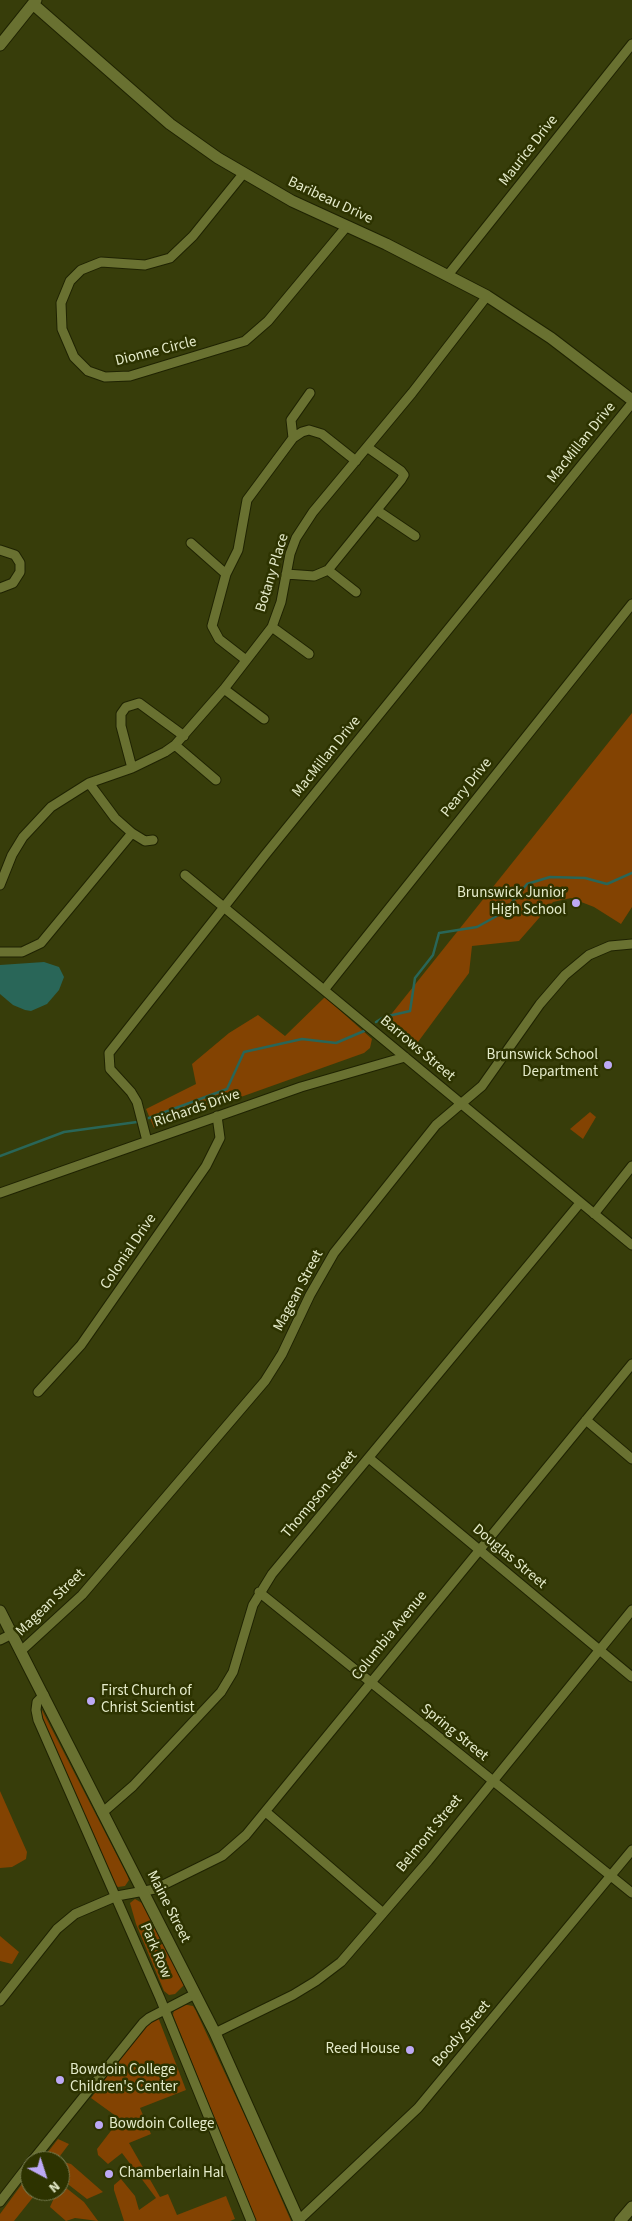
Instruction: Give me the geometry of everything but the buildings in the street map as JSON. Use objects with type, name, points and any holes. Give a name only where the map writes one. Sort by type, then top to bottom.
[{"type":"street","points":[[0,45],[34,2]]},
{"type":"street","name":"Baribeau Drive","points":[[34,2],[170,124],[243,174],[292,201],[448,275],[487,296],[551,338],[632,402]]},
{"type":"street","name":"Maurice Drive","points":[[448,275],[632,44]]},
{"type":"street","name":"Dionne Circle","points":[[243,174],[193,236],[170,258],[145,265],[101,262],[81,270],[70,281],[61,303],[62,329],[74,357],[88,371],[106,377],[130,376],[244,341],[268,321],[347,226]]},
{"type":"street","name":"Botany Place","points":[[0,885],[12,855],[35,822],[66,796],[89,783],[132,768],[175,745],[224,689],[272,627],[281,602],[286,574],[296,538],[313,512],[487,296]]},
{"type":"street","points":[[293,438],[291,420],[310,393]]},
{"type":"street","name":"MacMillan Drive","points":[[147,1141],[137,1102],[132,1092],[110,1069],[109,1052],[632,402]]},
{"type":"street","points":[[246,660],[219,639],[212,626],[226,574],[238,550],[247,500],[293,438],[309,430],[322,434],[356,461]]},
{"type":"street","points":[[286,574],[314,576],[328,570],[378,511],[404,475],[367,447]]},
{"type":"street","points":[[378,511],[415,536]]},
{"type":"street","points":[[191,543],[226,574]]},
{"type":"street","points":[[0,550],[15,555],[20,563],[20,572],[13,582],[0,588]]},
{"type":"street","points":[[328,570],[356,592]]},
{"type":"street","name":"Peary Drive","points":[[324,990],[632,604]]},
{"type":"street","points":[[272,627],[309,654]]},
{"type":"street","points":[[224,689],[264,719]]},
{"type":"street","points":[[132,768],[121,726],[121,714],[126,707],[139,703],[148,707],[184,736]]},
{"type":"street","points":[[175,745],[216,780]]},
{"type":"street","points":[[89,783],[115,818],[132,833],[146,841],[153,840]]},
{"type":"street","points":[[0,952],[22,952],[41,943],[132,833]]},
{"type":"street","name":"Barrows Street","points":[[185,875],[632,1245]]},
{"type":"street","name":"Magean Street","points":[[21,1651],[82,1595],[260,1388],[282,1354],[329,1260],[436,1125],[482,1086],[540,1004],[577,965],[603,948],[619,944],[632,944]]},
{"type":"street","name":"Richards Drive","points":[[0,1193],[217,1116],[346,1073],[404,1057]]},
{"type":"street","name":"Colonial Drive","points":[[38,1392],[81,1345],[206,1166],[220,1138],[217,1116]]},
{"type":"street","points":[[594,1214],[632,1166]]},
{"type":"street","name":"Thompson Street","points":[[102,1813],[133,1786],[221,1692],[233,1672],[250,1616],[260,1592],[580,1202]]},
{"type":"street","name":"Columbia Avenue","points":[[0,2001],[62,1924],[81,1910],[117,1896],[154,1889],[222,1856],[246,1835],[632,1364]]},
{"type":"street","points":[[586,1420],[632,1460]]},
{"type":"street","name":"Douglas Street","points":[[369,1458],[632,1677]]},
{"type":"street","name":"Spring Street","points":[[260,1592],[491,1781],[632,1893]]},
{"type":"street","name":"Belmont Street","points":[[215,2033],[316,1981],[341,1962],[384,1913],[632,1610]]},
{"type":"street","name":"Maine Street","points":[[0,1611],[215,2033],[299,2221]]},
{"type":"street","points":[[0,1640],[12,1634]]},
{"type":"street","name":"Park Row","points":[[44,1695],[37,1702],[38,1720],[105,1875],[117,1896],[251,2221]]},
{"type":"street","points":[[266,1812],[384,1913]]},
{"type":"street","name":"Boody Street","points":[[299,2221],[306,2211],[354,2171],[418,2108],[632,1850]]},
{"type":"street","points":[[40,2151],[143,2023],[165,2009],[195,1994]]},
{"type":"street","points":[[0,2202],[20,2176]]},
{"type":"street","points":[[620,2221],[632,2207]]},
{"type":"shaded area","points":[[632,713],[632,907],[621,924],[594,907],[571,898],[553,902],[519,941],[472,946],[469,973],[415,1046],[385,1022]]},
{"type":"shaded area","points":[[325,997],[372,1039],[370,1048],[364,1053],[154,1128],[146,1109],[196,1084],[192,1064],[229,1033],[258,1015],[285,1036]]},
{"type":"shaded area","points":[[590,1112],[596,1117],[583,1139],[570,1129]]},
{"type":"shaded area","points":[[42,1710],[127,1875],[129,1880],[125,1886],[118,1887],[113,1883],[47,1730],[41,1713]]},
{"type":"shaded area","points":[[0,1791],[27,1852],[26,1859],[12,1867],[0,1868]]},
{"type":"shaded area","points":[[135,1899],[142,1903],[184,1985],[175,1994],[169,1995],[164,1991],[136,1924],[130,1903]]},
{"type":"shaded area","points":[[0,1936],[19,1952],[12,1964],[0,1961]]},
{"type":"shaded area","points":[[182,2004],[193,2006],[196,2011],[291,2221],[256,2221],[173,2015],[174,2010]]},
{"type":"shaded area","points":[[158,2017],[186,2090],[140,2108],[151,2134],[129,2143],[160,2197],[168,2194],[177,2215],[226,2196],[235,2219],[230,2221],[124,2221],[114,2190],[114,2185],[121,2179],[135,2196],[139,2210],[156,2198],[122,2153],[108,2164],[98,2155],[97,2149],[120,2119],[91,2098],[142,2030]]},
{"type":"shaded area","points":[[58,2139],[69,2144],[64,2151],[49,2151]]},
{"type":"shaded area","points":[[70,2164],[103,2192],[87,2199],[70,2186]]},
{"type":"shaded area","points":[[20,2187],[20,2201],[30,2201],[14,2221],[0,2221],[0,2214]]},
{"type":"shaded area","points":[[70,2191],[84,2202],[98,2221],[75,2218],[66,2221],[50,2207],[53,2201],[70,2201]]},
{"type":"water","points":[[44,962],[59,967],[64,977],[59,990],[47,1004],[31,1011],[25,1010],[13,1005],[0,994],[0,965]]},
{"type":"waterway","points":[[376,1022],[384,1017],[410,1011],[415,978],[433,955],[439,933],[477,927],[504,912],[527,884],[550,877],[585,878],[607,884],[632,873]]},
{"type":"waterway","points":[[149,1118],[227,1089],[244,1052],[302,1039],[336,1043],[364,1031]]},
{"type":"waterway","points":[[0,1156],[64,1132],[137,1122]]},
{"type":"place","name":"Brunswick Junior High School","points":[[576,903]]},
{"type":"place","name":"Brunswick School Department","points":[[608,1065]]},
{"type":"place","name":"First Church of Christ Scientist","points":[[91,1701]]},
{"type":"place","name":"Reed House","points":[[410,2050]]},
{"type":"place","name":"Bowdoin College Children's Center","points":[[60,2080]]},
{"type":"place","name":"Bowdoin College","points":[[99,2125]]},
{"type":"place","name":"Chamberlain Hal","points":[[109,2174]]}]
